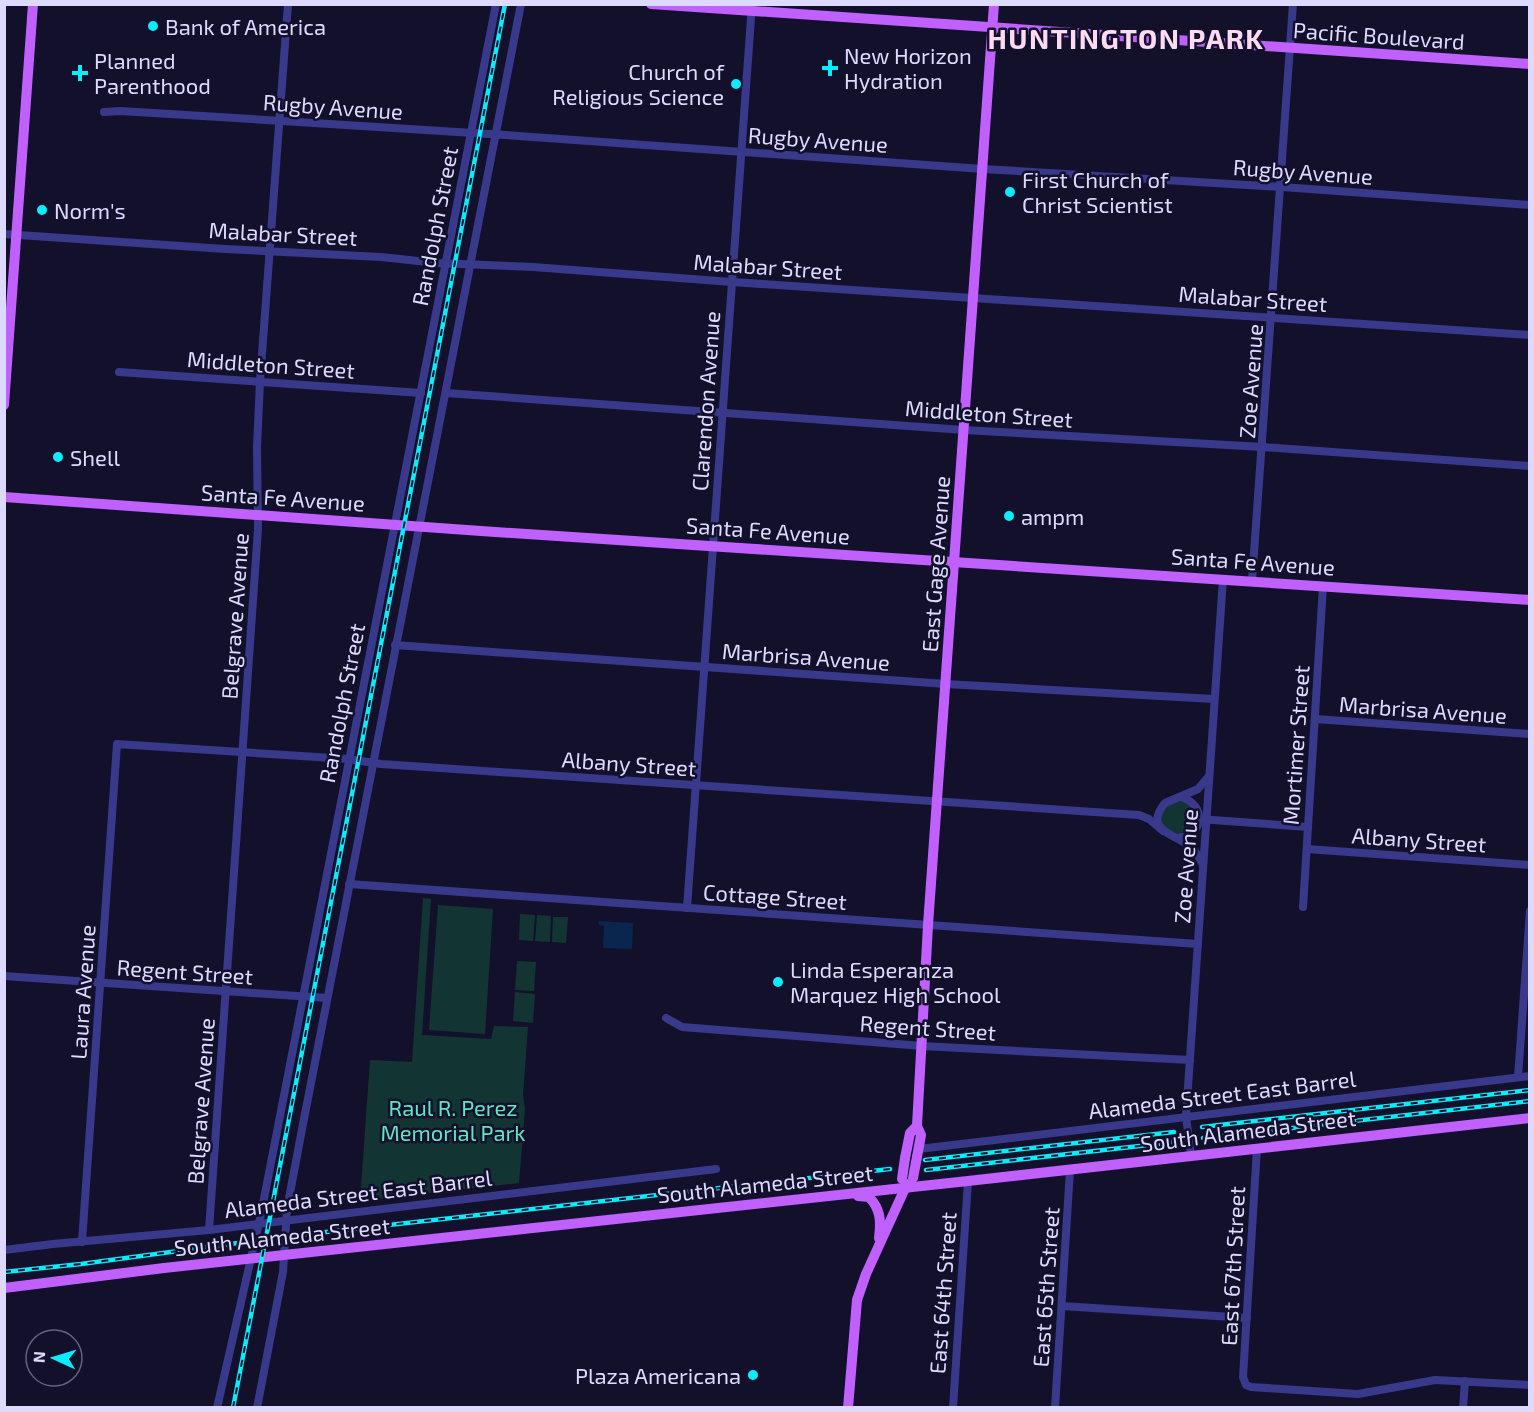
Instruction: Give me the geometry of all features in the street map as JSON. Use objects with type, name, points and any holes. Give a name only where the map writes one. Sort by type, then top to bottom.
[{"type":"main road","points":[[4,405],[33,4]]},
{"type":"main road","name":"East Gage Avenue","points":[[848,1407],[855,1310],[860,1291],[918,1153],[921,1135],[917,1126],[928,925],[994,4]]},
{"type":"main road","name":"Pacific Boulevard","points":[[653,5],[752,8],[992,28],[1530,64]]},
{"type":"main road","name":"Santa Fe Avenue","points":[[4,497],[257,516],[1530,600]]},
{"type":"main road","name":"South Alameda Street","points":[[4,1288],[251,1258],[845,1194],[907,1181],[968,1181],[1530,1118]]},
{"type":"main road","name":"East Gage Avenue","points":[[907,1181],[905,1158],[910,1133],[917,1126]]},
{"type":"main road","points":[[845,1194],[869,1197],[875,1203],[880,1220],[878,1247]]},
{"type":"street","name":"Belgrave Avenue","points":[[209,1230],[243,752],[257,516],[260,381],[288,4]]},
{"type":"street","name":"Randolph Street","points":[[217,1407],[259,1223],[496,4]]},
{"type":"street","name":"Randolph Street","points":[[257,1407],[285,1255],[287,1219],[301,1135],[521,4]]},
{"type":"street","name":"Zoe Avenue","points":[[1252,581],[1282,187],[1293,4]]},
{"type":"street","name":"Clarendon Avenue","points":[[687,908],[752,8]]},
{"type":"street","name":"Rugby Avenue","points":[[104,112],[120,111],[470,133],[1530,205]]},
{"type":"street","name":"Malabar Street","points":[[4,234],[1530,334]]},
{"type":"street","name":"Middleton Street","points":[[119,372],[421,393]]},
{"type":"street","name":"Middleton Street","points":[[446,393],[964,430],[1263,447],[1530,466]]},
{"type":"street","name":"Zoe Avenue","points":[[1191,1156],[1186,1116],[1203,865],[1203,819],[1209,776],[1223,579]]},
{"type":"street","name":"Mortimer Street","points":[[1303,907],[1323,586]]},
{"type":"street","name":"Marbrisa Avenue","points":[[395,645],[946,684],[1214,699]]},
{"type":"street","name":"Marbrisa Avenue","points":[[1315,719],[1530,734]]},
{"type":"street","name":"Albany Street","points":[[117,744],[348,759],[372,764],[1139,815]]},
{"type":"street","name":"Laura Avenue","points":[[82,1242],[117,744]]},
{"type":"street","points":[[1139,815],[1148,813],[1170,799],[1181,797],[1198,789],[1209,776]]},
{"type":"street","points":[[1181,797],[1195,804],[1203,819]]},
{"type":"street","points":[[1163,831],[1158,815],[1165,802]]},
{"type":"street","points":[[1139,815],[1149,819],[1169,836],[1178,838],[1192,833],[1203,819]]},
{"type":"street","points":[[1203,819],[1308,827]]},
{"type":"street","points":[[1178,838],[1193,848],[1203,865]]},
{"type":"street","name":"Albany Street","points":[[1307,849],[1530,865]]},
{"type":"street","name":"Cottage Street","points":[[350,884],[1198,944]]},
{"type":"street","points":[[1518,1077],[1530,911]]},
{"type":"street","name":"Regent Street","points":[[4,976],[327,998]]},
{"type":"street","name":"Regent Street","points":[[666,1018],[682,1027],[922,1046],[1190,1060]]},
{"type":"street","name":"Alameda Street East Barrel","points":[[918,1153],[1186,1116],[1530,1076]]},
{"type":"street","name":"East 67th Street","points":[[1257,1148],[1243,1377],[1245,1385],[1358,1394],[1435,1380],[1465,1381]]},
{"type":"street","name":"Alameda Street East Barrel","points":[[4,1250],[209,1230],[716,1169]]},
{"type":"street","name":"East 65th Street","points":[[1055,1407],[1070,1170]]},
{"type":"street","name":"East 64th Street","points":[[952,1407],[968,1181]]},
{"type":"street","points":[[1062,1306],[1247,1318]]},
{"type":"street","points":[[1463,1407],[1465,1381],[1530,1385]]},
{"type":"green space","points":[[1178,801],[1190,806],[1195,818],[1190,830],[1178,835],[1166,830],[1161,818],[1166,806]]},
{"type":"green space","name":"Raul R. Perez Memorial Park","points":[[423,898],[431,899],[422,1035],[491,1039],[494,1026],[528,1027],[519,1183],[360,1201],[370,1060],[412,1062]]},
{"type":"green space","points":[[438,905],[493,909],[485,1034],[429,1030]]},
{"type":"green space","points":[[520,914],[535,915],[533,941],[519,940]]},
{"type":"green space","points":[[537,915],[551,916],[550,942],[535,941]]},
{"type":"green space","points":[[553,917],[568,917],[566,943],[552,942]]},
{"type":"green space","points":[[517,961],[536,962],[534,991],[515,990]]},
{"type":"green space","points":[[515,992],[535,994],[533,1023],[513,1021]]},
{"type":"water","points":[[599,921],[633,923],[632,949],[603,948],[604,926],[599,925]]},
{"type":"railway","points":[[233,1408],[505,4]]},
{"type":"railway","points":[[1202,1127],[1530,1090]]},
{"type":"railway","points":[[1203,1138],[1530,1101]]},
{"type":"railway","points":[[925,1160],[1174,1132]]},
{"type":"railway","points":[[926,1170],[1175,1142]]},
{"type":"railway","points":[[299,1235],[890,1169]]},
{"type":"railway","points":[[4,1272],[238,1243]]},
{"type":"place","name":"Bank of America","points":[[153,26]]},
{"type":"place","name":"New Horizon Hydration","points":[[830,68]]},
{"type":"place","name":"Planned Parenthood","points":[[80,73]]},
{"type":"place","name":"Church of Religious Science","points":[[736,84]]},
{"type":"place","name":"First Church of Christ Scientist","points":[[1010,192]]},
{"type":"place","name":"Norm's","points":[[42,210]]},
{"type":"place","name":"Shell","points":[[58,457]]},
{"type":"place","name":"ampm","points":[[1009,516]]},
{"type":"place","name":"Linda Esperanza Marquez High School","points":[[778,982]]},
{"type":"place","name":"Plaza Americana","points":[[753,1375]]},
{"type":"district","name":"HUNTINGTON PARK","points":[[1126,38]]}]
